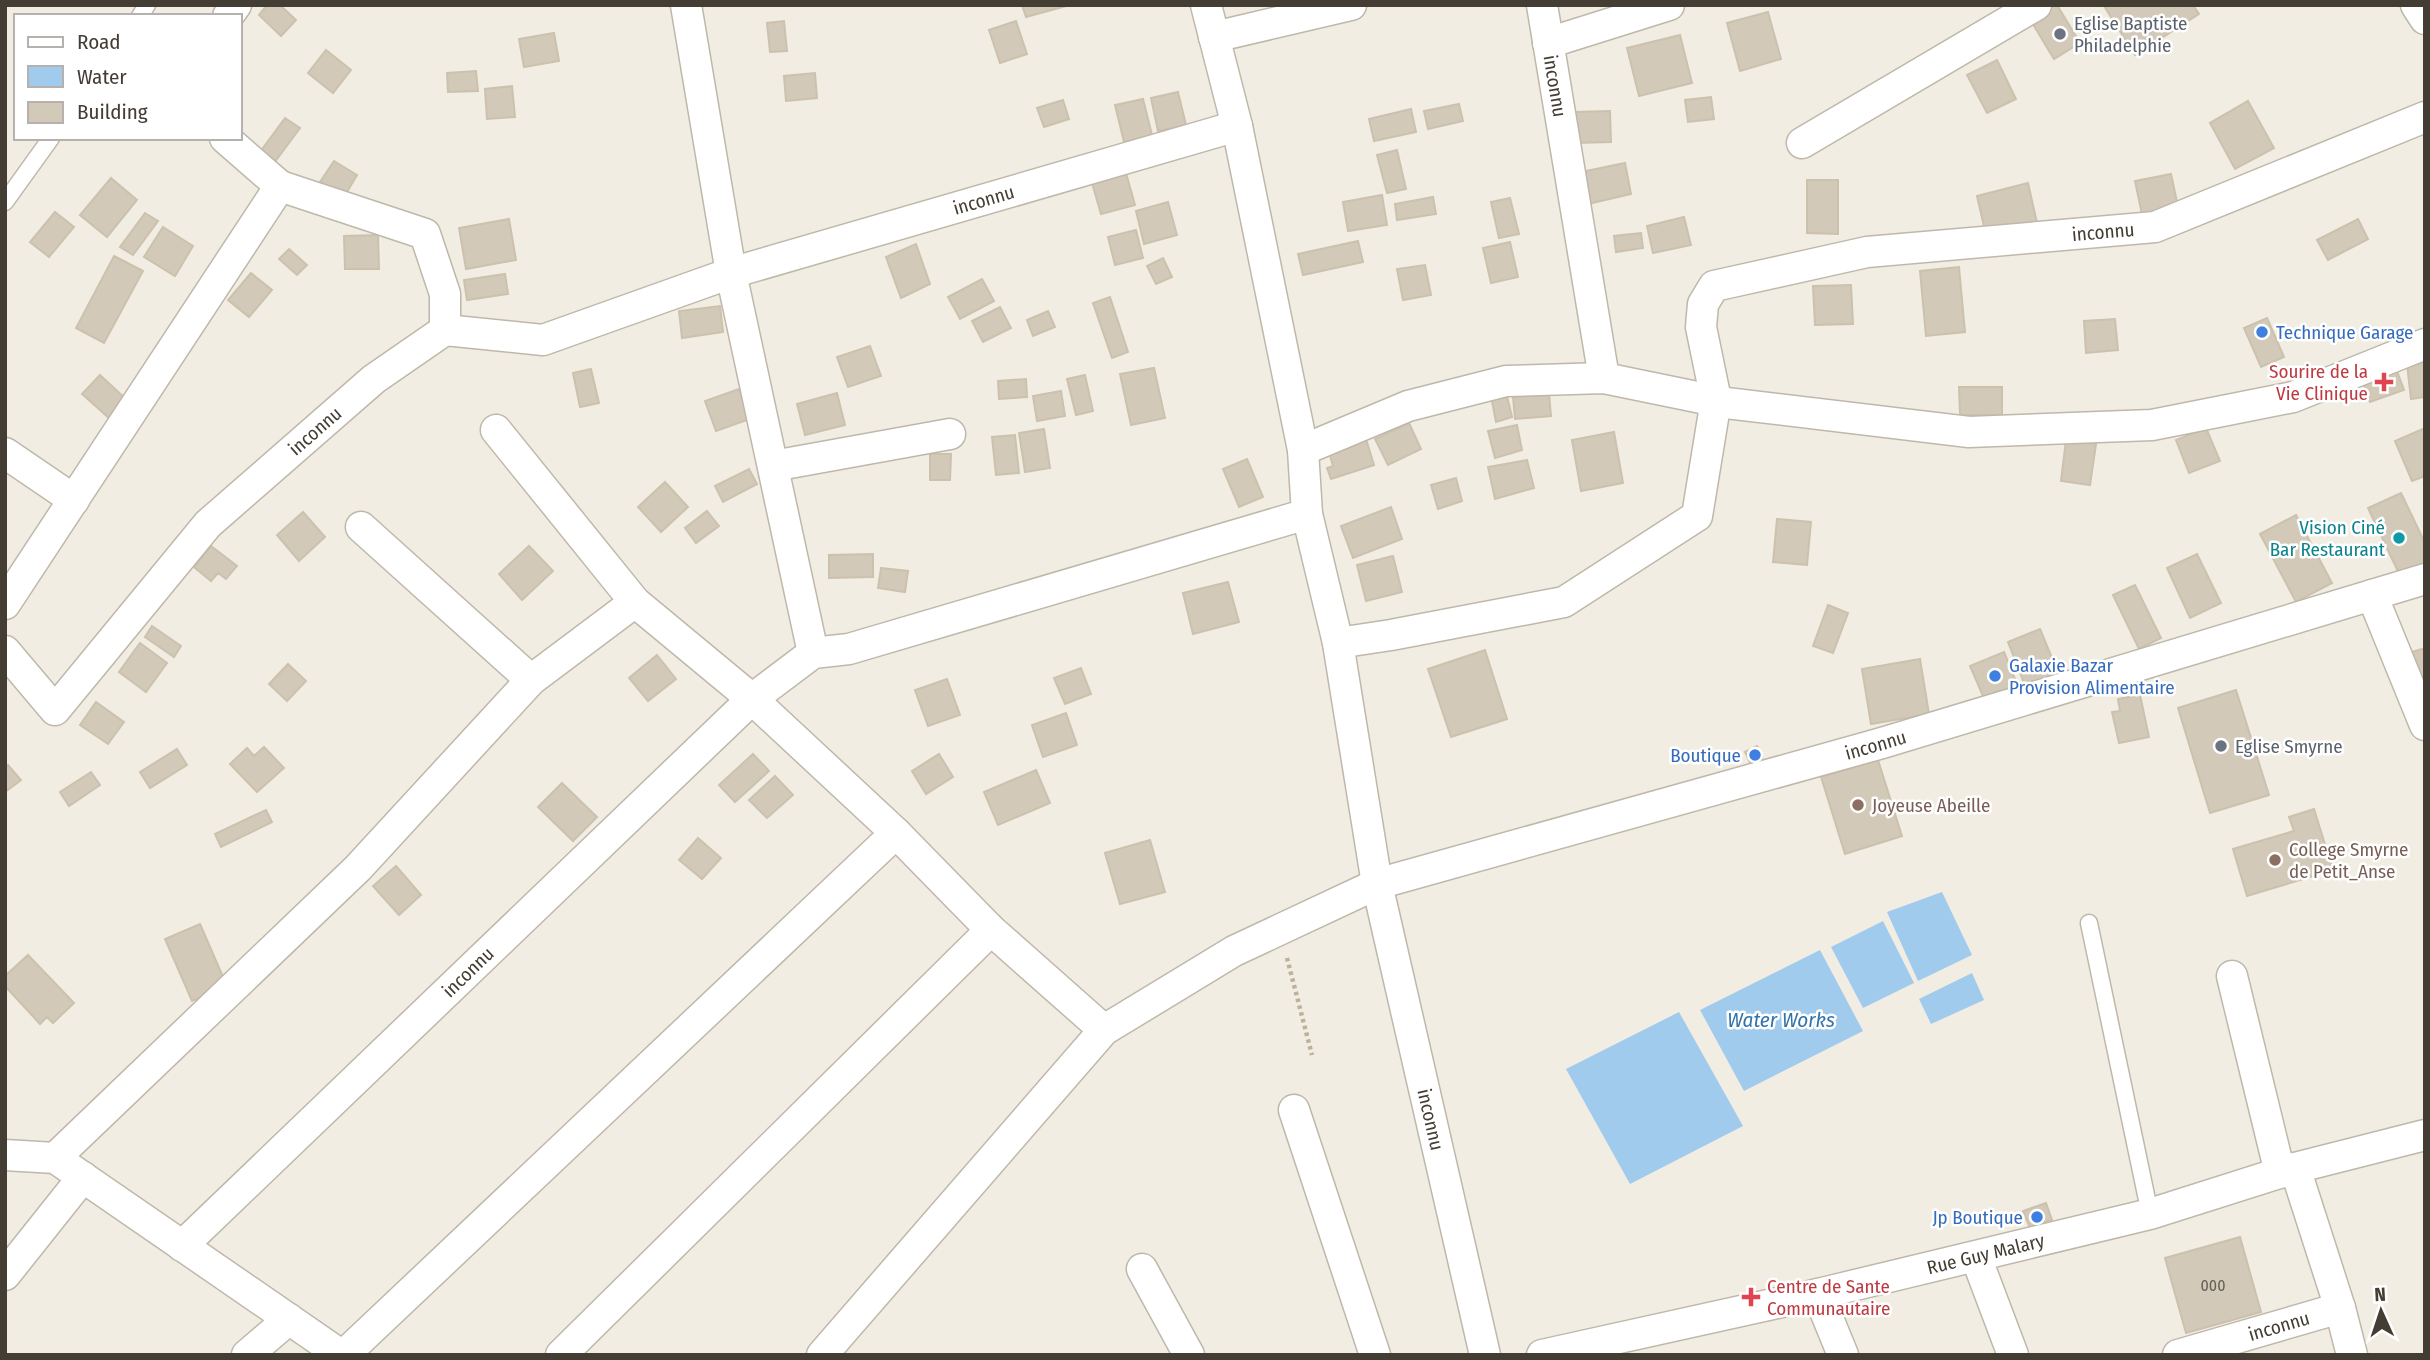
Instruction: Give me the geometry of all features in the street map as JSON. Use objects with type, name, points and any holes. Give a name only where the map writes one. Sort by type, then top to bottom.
[{"type":"street","points":[[686,5],[731,273],[813,653],[849,649],[1307,514]]},
{"type":"street","name":"inconnu","points":[[1206,5],[1237,126],[1303,450],[1307,514],[1338,643],[1377,884],[1485,1355]]},
{"type":"street","points":[[1214,37],[1351,5]]},
{"type":"street","name":"inconnu","points":[[1542,5],[1604,377]]},
{"type":"street","name":"inconnu","points":[[1548,43],[1669,5]]},
{"type":"street","points":[[1802,143],[2036,5]]},
{"type":"street","points":[[2416,5],[2425,19]]},
{"type":"street","name":"inconnu","points":[[1338,643],[1564,602],[1697,516],[1716,400],[1701,327],[1703,304],[1714,286],[1867,252],[2155,227],[2425,117]]},
{"type":"street","name":"inconnu","points":[[5,651],[55,709],[208,524],[374,379],[445,330],[543,340],[731,273],[1237,126]]},
{"type":"street","points":[[227,140],[280,186],[425,234],[445,294],[445,330]]},
{"type":"street","points":[[5,604],[280,186]]},
{"type":"street","points":[[1303,450],[1408,406],[1506,381],[1604,377],[1726,403],[1969,432],[2152,425],[2293,397],[2425,344]]},
{"type":"street","points":[[496,430],[635,602],[752,699],[896,833],[991,930],[1104,1030]]},
{"type":"street","points":[[773,466],[950,434]]},
{"type":"street","points":[[5,453],[74,500]]},
{"type":"street","points":[[361,527],[531,680]]},
{"type":"street","name":"inconnu","points":[[822,1355],[1104,1030],[1234,951],[1377,884],[1895,739],[2425,579]]},
{"type":"street","points":[[2372,595],[2425,725]]},
{"type":"street","points":[[55,1158],[358,868],[531,680],[635,602]]},
{"type":"street","name":"inconnu","points":[[182,1246],[752,699],[813,653]]},
{"type":"street","points":[[5,1155],[55,1158],[342,1355],[896,833]]},
{"type":"street","points":[[561,1355],[991,930]]},
{"type":"street","points":[[2232,976],[2287,1170],[2340,1308],[2352,1355]]},
{"type":"street","points":[[1294,1110],[1376,1355]]},
{"type":"street","name":"Rue Guy Malary","points":[[1542,1355],[1818,1294],[2150,1214],[2287,1170],[2425,1135]]},
{"type":"street","points":[[5,1275],[83,1177]]},
{"type":"street","points":[[1976,1256],[2013,1355]]},
{"type":"street","points":[[1142,1269],[1189,1355]]},
{"type":"street","points":[[1818,1294],[1843,1355]]},
{"type":"street","name":"inconnu","points":[[2178,1355],[2340,1308]]},
{"type":"street","points":[[247,1355],[289,1319]]},
{"type":"lane","points":[[5,202],[50,140]]},
{"type":"lane","points":[[2089,923],[2150,1214]]},
{"type":"path","points":[[1279,930],[1312,1055]]},
{"type":"water","points":[[1942,892],[1972,955],[1918,981],[1887,912]]},
{"type":"water","points":[[1883,921],[1914,983],[1863,1008],[1831,947]]},
{"type":"water","name":"Water Works","points":[[1820,950],[1863,1031],[1744,1091],[1700,1010]]},
{"type":"water","points":[[1972,973],[1984,1000],[1931,1024],[1919,999]]},
{"type":"water","points":[[1679,1012],[1743,1126],[1630,1184],[1566,1069]]},
{"type":"building","points":[[267,5],[280,5],[296,20],[281,36],[259,15]]},
{"type":"building","points":[[1022,5],[1070,5],[1026,17]]},
{"type":"building","points":[[2045,5],[2057,5],[2080,43],[2054,59],[2028,16]]},
{"type":"building","points":[[2193,5],[2199,14],[2135,55],[2104,6]]},
{"type":"building","points":[[1768,12],[1781,59],[1740,71],[1727,23]]},
{"type":"building","points":[[784,21],[787,51],[770,52],[767,23]]},
{"type":"building","points":[[1016,21],[1027,54],[1000,63],[989,30]]},
{"type":"building","points":[[554,33],[559,61],[524,67],[519,39]]},
{"type":"building","points":[[1680,35],[1692,83],[1639,96],[1627,48]]},
{"type":"building","points":[[326,50],[351,70],[333,93],[308,73]]},
{"type":"building","points":[[1997,60],[2016,99],[1987,113],[1967,75]]},
{"type":"building","points":[[476,71],[478,91],[448,92],[447,73]]},
{"type":"building","points":[[815,73],[817,98],[786,101],[784,76]]},
{"type":"building","points":[[512,86],[515,117],[487,119],[485,89]]},
{"type":"building","points":[[1178,92],[1186,125],[1158,131],[1151,98]]},
{"type":"building","points":[[1711,97],[1714,119],[1688,122],[1685,100]]},
{"type":"building","points":[[1143,99],[1152,135],[1124,142],[1115,105]]},
{"type":"building","points":[[1063,100],[1069,119],[1044,127],[1037,108]]},
{"type":"building","points":[[2248,101],[2274,148],[2235,169],[2210,123]]},
{"type":"building","points":[[1459,104],[1463,121],[1428,129],[1424,111]]},
{"type":"building","points":[[1411,109],[1416,132],[1374,141],[1369,119]]},
{"type":"building","points":[[1610,111],[1611,142],[1575,143],[1574,112]]},
{"type":"building","points":[[285,118],[300,128],[274,163],[260,152]]},
{"type":"building","points":[[1397,150],[1406,189],[1387,193],[1377,155]]},
{"type":"building","points":[[334,161],[357,175],[344,197],[320,182]]},
{"type":"building","points":[[1625,163],[1631,194],[1588,204],[1581,172]]},
{"type":"building","points":[[1126,173],[1135,205],[1101,214],[1092,183]]},
{"type":"building","points":[[2171,174],[2179,211],[2143,219],[2135,181]]},
{"type":"building","points":[[111,178],[137,200],[107,237],[80,215]]},
{"type":"building","points":[[1807,180],[1838,180],[1838,234],[1807,233]]},
{"type":"building","points":[[2028,183],[2037,223],[1986,235],[1977,196]]},
{"type":"building","points":[[1382,195],[1387,225],[1348,231],[1343,202]]},
{"type":"building","points":[[1433,197],[1436,214],[1397,220],[1395,204]]},
{"type":"building","points":[[1510,198],[1519,234],[1499,238],[1491,202]]},
{"type":"building","points":[[1168,202],[1177,235],[1144,244],[1136,211]]},
{"type":"building","points":[[55,212],[74,227],[49,257],[30,242]]},
{"type":"building","points":[[145,213],[158,221],[133,255],[120,247]]},
{"type":"building","points":[[1684,217],[1691,245],[1653,253],[1647,226]]},
{"type":"building","points":[[509,219],[516,260],[466,269],[459,228]]},
{"type":"building","points":[[2358,219],[2368,239],[2328,260],[2317,240]]},
{"type":"building","points":[[163,227],[193,246],[175,276],[144,257]]},
{"type":"building","points":[[1136,230],[1143,258],[1115,265],[1108,237]]},
{"type":"building","points":[[1641,233],[1643,248],[1616,252],[1614,236]]},
{"type":"building","points":[[378,235],[379,269],[345,269],[344,236]]},
{"type":"building","points":[[1358,241],[1363,262],[1303,275],[1298,254]]},
{"type":"building","points":[[1510,242],[1518,277],[1491,283],[1483,248]]},
{"type":"building","points":[[916,244],[930,284],[901,298],[886,257]]},
{"type":"building","points":[[289,249],[307,265],[297,275],[279,259]]},
{"type":"building","points":[[114,256],[143,271],[104,343],[76,328]]},
{"type":"building","points":[[1163,258],[1172,277],[1156,284],[1147,266]]},
{"type":"building","points":[[1425,265],[1431,295],[1403,300],[1397,269]]},
{"type":"building","points":[[1959,267],[1965,332],[1926,336],[1920,271]]},
{"type":"building","points":[[251,273],[272,290],[249,317],[228,300]]},
{"type":"building","points":[[505,274],[508,294],[467,300],[464,280]]},
{"type":"building","points":[[982,279],[994,301],[960,319],[948,297]]},
{"type":"building","points":[[1851,285],[1853,324],[1815,325],[1813,286]]},
{"type":"building","points":[[1110,297],[1128,352],[1112,358],[1093,303]]},
{"type":"building","points":[[720,306],[723,332],[682,338],[679,311]]},
{"type":"building","points":[[1000,307],[1011,328],[983,342],[972,321]]},
{"type":"building","points":[[1048,311],[1055,327],[1033,336],[1027,320]]},
{"type":"building","points":[[2267,318],[2284,357],[2261,367],[2244,328]]},
{"type":"building","points":[[2115,319],[2118,350],[2086,353],[2084,321]]},
{"type":"building","points":[[870,346],[881,376],[848,387],[837,357]]},
{"type":"building","points":[[2425,353],[2425,397],[2411,399],[2406,355]]},
{"type":"building","points":[[2394,363],[2404,390],[2370,402],[2360,375]]},
{"type":"building","points":[[1154,368],[1165,418],[1131,425],[1120,374]]},
{"type":"building","points":[[591,369],[599,403],[580,407],[573,373]]},
{"type":"building","points":[[100,375],[127,400],[110,419],[82,394]]},
{"type":"building","points":[[1085,375],[1093,411],[1076,415],[1067,379]]},
{"type":"building","points":[[1026,379],[1027,397],[999,399],[998,381]]},
{"type":"building","points":[[1959,387],[2002,387],[2002,415],[1960,415]]},
{"type":"building","points":[[739,389],[750,419],[716,431],[705,401]]},
{"type":"building","points":[[1061,391],[1065,416],[1037,421],[1033,396]]},
{"type":"building","points":[[1506,392],[1512,417],[1496,422],[1491,396]]},
{"type":"building","points":[[837,393],[845,425],[805,435],[797,404]]},
{"type":"building","points":[[1549,394],[1551,416],[1515,419],[1513,397]]},
{"type":"building","points":[[1409,423],[1421,449],[1388,465],[1375,439]]},
{"type":"building","points":[[1517,425],[1522,450],[1495,458],[1488,431]]},
{"type":"building","points":[[2206,428],[2220,461],[2189,473],[2176,440]]},
{"type":"building","points":[[2425,428],[2425,476],[2412,481],[2395,441]]},
{"type":"building","points":[[1044,429],[1050,468],[1025,472],[1019,433]]},
{"type":"building","points":[[1614,432],[1623,483],[1581,491],[1572,440]]},
{"type":"building","points":[[1015,435],[1019,473],[996,475],[992,437]]},
{"type":"building","points":[[1366,439],[1374,465],[1331,479],[1327,468],[1333,466],[1329,452]]},
{"type":"building","points":[[2066,440],[2096,444],[2090,485],[2061,481]]},
{"type":"building","points":[[930,454],[951,454],[950,480],[930,480]]},
{"type":"building","points":[[1247,459],[1263,497],[1239,507],[1223,469]]},
{"type":"building","points":[[1527,460],[1534,488],[1495,499],[1488,467]]},
{"type":"building","points":[[749,469],[757,484],[723,502],[715,486]]},
{"type":"building","points":[[1456,478],[1462,501],[1438,509],[1431,485]]},
{"type":"building","points":[[665,482],[688,507],[661,532],[638,507]]},
{"type":"building","points":[[2401,493],[2425,543],[2425,567],[2401,578],[2368,508]]},
{"type":"building","points":[[1391,507],[1402,539],[1353,558],[1341,526]]},
{"type":"building","points":[[707,511],[719,526],[696,543],[685,528]]},
{"type":"building","points":[[303,512],[325,537],[299,561],[277,535]]},
{"type":"building","points":[[2296,515],[2332,583],[2296,602],[2260,534]]},
{"type":"building","points":[[1777,519],[1811,522],[1807,565],[1773,562]]},
{"type":"building","points":[[211,546],[237,566],[226,579],[218,573],[211,581],[194,567]]},
{"type":"building","points":[[529,546],[553,571],[522,600],[499,574]]},
{"type":"building","points":[[873,554],[873,577],[829,578],[829,555]]},
{"type":"building","points":[[2197,554],[2221,603],[2190,618],[2167,568]]},
{"type":"building","points":[[1393,556],[1402,592],[1366,601],[1357,565]]},
{"type":"building","points":[[881,568],[908,571],[905,592],[878,588]]},
{"type":"building","points":[[1228,582],[1239,622],[1193,634],[1183,593]]},
{"type":"building","points":[[2135,585],[2161,638],[2139,649],[2113,595]]},
{"type":"building","points":[[1828,605],[1848,613],[1833,653],[1813,646]]},
{"type":"building","points":[[152,626],[181,646],[174,657],[145,637]]},
{"type":"building","points":[[2040,629],[2059,675],[2026,688],[2008,642]]},
{"type":"building","points":[[140,643],[167,663],[146,692],[119,672]]},
{"type":"building","points":[[2425,648],[2425,685],[2420,686],[2409,653]]},
{"type":"building","points":[[1485,650],[1507,719],[1451,737],[1428,669]]},
{"type":"building","points":[[2004,652],[2019,689],[1986,703],[1970,666]]},
{"type":"building","points":[[657,655],[676,679],[648,701],[629,678]]},
{"type":"building","points":[[1920,659],[1929,714],[1871,724],[1862,669]]},
{"type":"building","points":[[288,664],[306,681],[287,701],[269,684]]},
{"type":"building","points":[[1081,668],[1091,694],[1065,704],[1054,678]]},
{"type":"building","points":[[947,679],[960,715],[928,726],[915,690]]},
{"type":"building","points":[[2236,690],[2269,795],[2210,813],[2178,708]]},
{"type":"building","points":[[2140,695],[2149,737],[2119,743],[2112,712],[2120,711],[2118,699]]},
{"type":"building","points":[[96,702],[124,722],[108,744],[80,725]]},
{"type":"building","points":[[1066,713],[1077,745],[1043,757],[1032,725]]},
{"type":"building","points":[[1757,746],[1765,765],[1753,769],[1745,752]]},
{"type":"building","points":[[264,747],[284,768],[257,792],[230,764],[247,748],[254,756]]},
{"type":"building","points":[[177,749],[187,765],[150,788],[140,772]]},
{"type":"building","points":[[753,754],[769,771],[735,802],[719,785]]},
{"type":"building","points":[[939,754],[953,777],[926,794],[912,771]]},
{"type":"building","points":[[1878,760],[1902,836],[1845,854],[1821,777]]},
{"type":"building","points":[[8,765],[21,780],[5,792],[5,767]]},
{"type":"building","points":[[1036,770],[1050,803],[998,825],[984,792]]},
{"type":"building","points":[[91,772],[100,785],[69,806],[60,792]]},
{"type":"building","points":[[775,776],[793,795],[767,818],[749,800]]},
{"type":"building","points":[[562,783],[597,817],[573,841],[538,807]]},
{"type":"building","points":[[2314,809],[2333,870],[2247,896],[2233,849],[2294,831],[2289,817]]},
{"type":"building","points":[[266,810],[272,822],[221,847],[215,834]]},
{"type":"building","points":[[698,838],[721,858],[702,879],[679,860]]},
{"type":"building","points":[[1150,840],[1165,892],[1120,904],[1105,853]]},
{"type":"building","points":[[396,866],[421,895],[399,915],[373,886]]},
{"type":"building","points":[[200,924],[227,986],[192,1001],[165,939]]},
{"type":"building","points":[[28,955],[74,1003],[53,1023],[47,1017],[40,1024],[5,986],[5,976]]},
{"type":"building","points":[[2046,1203],[2052,1220],[2030,1228],[2023,1211]]},
{"type":"building","points":[[2240,1237],[2261,1312],[2186,1333],[2165,1258]]},
{"type":"place","name":"Eglise Baptiste Philadelphie","points":[[2060,34]]},
{"type":"place","name":"Technique Garage","points":[[2262,332]]},
{"type":"place","name":"Sourire de la Vie Clinique","points":[[2384,382]]},
{"type":"place","name":"Vision Ciné Bar Restaurant","points":[[2399,538]]},
{"type":"place","name":"Galaxie Bazar Provision Alimentaire","points":[[1995,676]]},
{"type":"place","name":"Eglise Smyrne","points":[[2221,746]]},
{"type":"place","name":"Boutique","points":[[1755,755]]},
{"type":"place","name":"Joyeuse Abeille","points":[[1858,805]]},
{"type":"place","name":"College Smyrne de Petit_Anse","points":[[2275,860]]},
{"type":"place","name":"Jp Boutique","points":[[2037,1217]]},
{"type":"place","name":"Centre de Sante Communautaire","points":[[1751,1297]]}]
